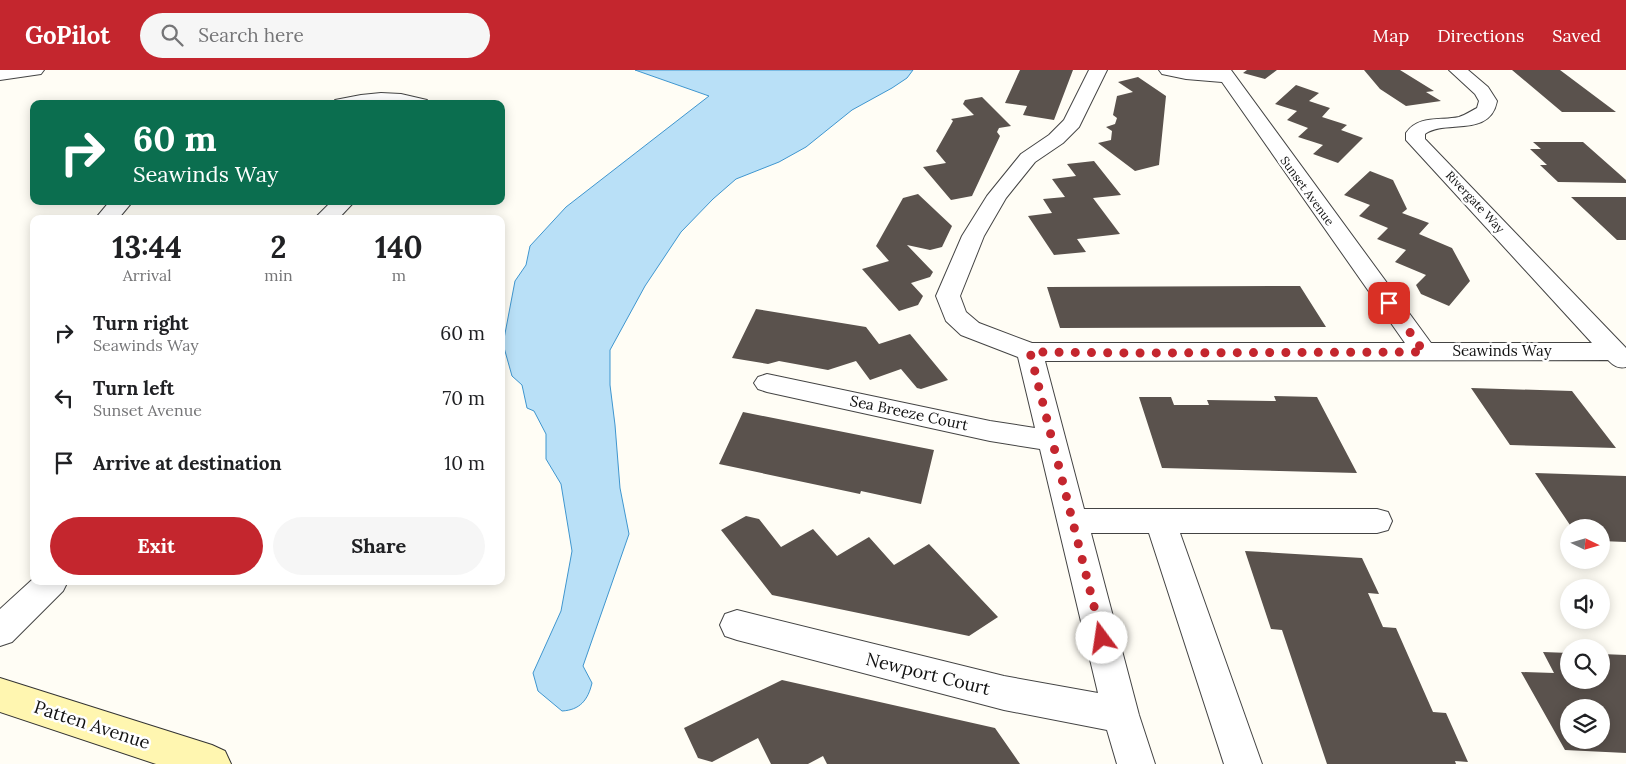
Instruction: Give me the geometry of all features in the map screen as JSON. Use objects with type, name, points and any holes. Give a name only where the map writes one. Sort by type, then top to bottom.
[{"type":"street","points":[[0,75],[35,70]]},
{"type":"street","points":[[1098,70],[1072,123],[1056,139],[1028,158],[997,196],[973,236],[948,296],[955,315],[970,328],[1030,352],[1121,716],[1136,764]]},
{"type":"street","name":"Sunset Avenue","points":[[1168,70],[1186,74],[1225,74],[1424,352]]},
{"type":"street","name":"Rivergate Way","points":[[1458,70],[1482,91],[1488,102],[1486,111],[1476,118],[1460,122],[1429,124],[1420,128],[1415,133],[1416,140],[1620,357]]},
{"type":"street","points":[[372,100],[387,98],[408,100]]},
{"type":"street","points":[[109,215],[118,205]]},
{"type":"street","points":[[330,215],[340,205]]},
{"type":"street","name":"Seawinds Way","points":[[1030,352],[1424,352],[1620,357]]},
{"type":"street","name":"Sea Breeze Court","points":[[767,383],[981,429],[1052,441]]},
{"type":"street","points":[[1073,521],[1377,521]]},
{"type":"street","points":[[1161,522],[1243,764]]},
{"type":"street","points":[[0,631],[48,585]]},
{"type":"street","name":"Newport Court","points":[[737,625],[1004,693],[1121,716]]},
{"type":"street","name":"Patten Avenue","points":[[0,695],[212,764]]},
{"type":"water","points":[[635,70],[913,70],[907,78],[892,88],[852,110],[806,147],[779,162],[736,179],[713,199],[681,232],[645,286],[610,350],[610,385],[620,488],[629,534],[583,666],[592,683],[590,689],[582,703],[574,709],[562,711],[538,691],[533,673],[561,611],[572,551],[561,484],[546,459],[546,434],[534,411],[527,408],[522,385],[512,376],[505,351],[505,334],[515,281],[526,265],[530,246],[566,207],[709,96]]},
{"type":"building","points":[[1020,70],[1073,70],[1054,120],[1023,115],[1027,106],[1005,103]]},
{"type":"building","points":[[1247,70],[1277,70],[1265,79],[1243,73]]},
{"type":"building","points":[[1364,70],[1400,70],[1434,91],[1426,92],[1441,101],[1406,106],[1380,89]]},
{"type":"building","points":[[1512,70],[1560,70],[1616,112],[1562,112]]},
{"type":"building","points":[[1138,77],[1166,96],[1159,165],[1135,171],[1098,143],[1111,140],[1112,131],[1106,127],[1115,124],[1117,118],[1113,115],[1117,96],[1133,92],[1118,82]]},
{"type":"building","points":[[1296,85],[1319,93],[1309,101],[1330,108],[1322,117],[1347,125],[1341,130],[1363,138],[1338,163],[1313,154],[1323,145],[1298,137],[1308,128],[1287,120],[1297,111],[1275,104]]},
{"type":"building","points":[[982,97],[1011,126],[999,128],[997,132],[1000,136],[972,196],[951,200],[923,167],[946,163],[936,151],[953,121],[951,119],[974,115],[963,104],[965,100]]},
{"type":"building","points":[[1533,142],[1583,142],[1626,180],[1626,183],[1558,182],[1540,165],[1547,165],[1530,149],[1541,149]]},
{"type":"building","points":[[1094,161],[1121,195],[1093,198],[1120,234],[1077,239],[1086,252],[1054,255],[1028,216],[1052,213],[1043,199],[1065,197],[1052,179],[1076,176],[1067,164]]},
{"type":"building","points":[[1370,171],[1393,180],[1407,209],[1402,213],[1429,223],[1419,234],[1452,248],[1470,281],[1449,306],[1421,294],[1416,285],[1426,275],[1395,262],[1406,250],[1377,239],[1388,228],[1359,216],[1370,205],[1344,195]]},
{"type":"building","points":[[918,194],[952,226],[942,247],[930,250],[907,245],[933,272],[930,277],[911,283],[923,296],[918,305],[899,311],[862,269],[889,261],[876,246],[903,198]]},
{"type":"building","points":[[1571,197],[1626,197],[1626,240],[1617,240]]},
{"type":"building","points":[[1300,286],[1326,327],[1060,328],[1047,287]]},
{"type":"building","points":[[756,309],[866,327],[879,344],[910,334],[948,380],[921,389],[917,388],[901,369],[870,380],[856,361],[828,370],[779,361],[768,364],[732,358]]},
{"type":"building","points":[[1471,388],[1572,391],[1616,448],[1510,445]]},
{"type":"building","points":[[1274,396],[1317,397],[1357,473],[1162,468],[1139,397],[1171,397],[1174,405],[1209,405],[1207,400],[1276,401]]},
{"type":"building","points":[[743,412],[934,450],[921,504],[861,491],[860,494],[719,464]]},
{"type":"building","points":[[1535,473],[1626,476],[1626,542],[1610,541],[1610,519],[1566,519]]},
{"type":"building","points":[[746,516],[759,519],[781,547],[813,529],[837,556],[869,537],[894,565],[929,544],[998,617],[969,636],[772,595],[721,530]]},
{"type":"building","points":[[1245,551],[1362,558],[1379,594],[1368,593],[1383,627],[1396,628],[1433,712],[1446,713],[1468,762],[1455,761],[1456,764],[1327,764],[1282,630],[1271,629]]},
{"type":"building","points":[[1543,652],[1560,653],[1560,689],[1610,689],[1610,654],[1626,655],[1626,753],[1565,750],[1610,749],[1610,699],[1560,699],[1560,741],[1521,672],[1554,673]]},
{"type":"building","points":[[782,680],[995,728],[1020,764],[827,764],[823,756],[808,764],[771,764],[758,738],[712,762],[698,758],[684,728]]},
{"type":"route","points":[[1102,638],[1030,352],[1424,352],[1389,303]]}]
